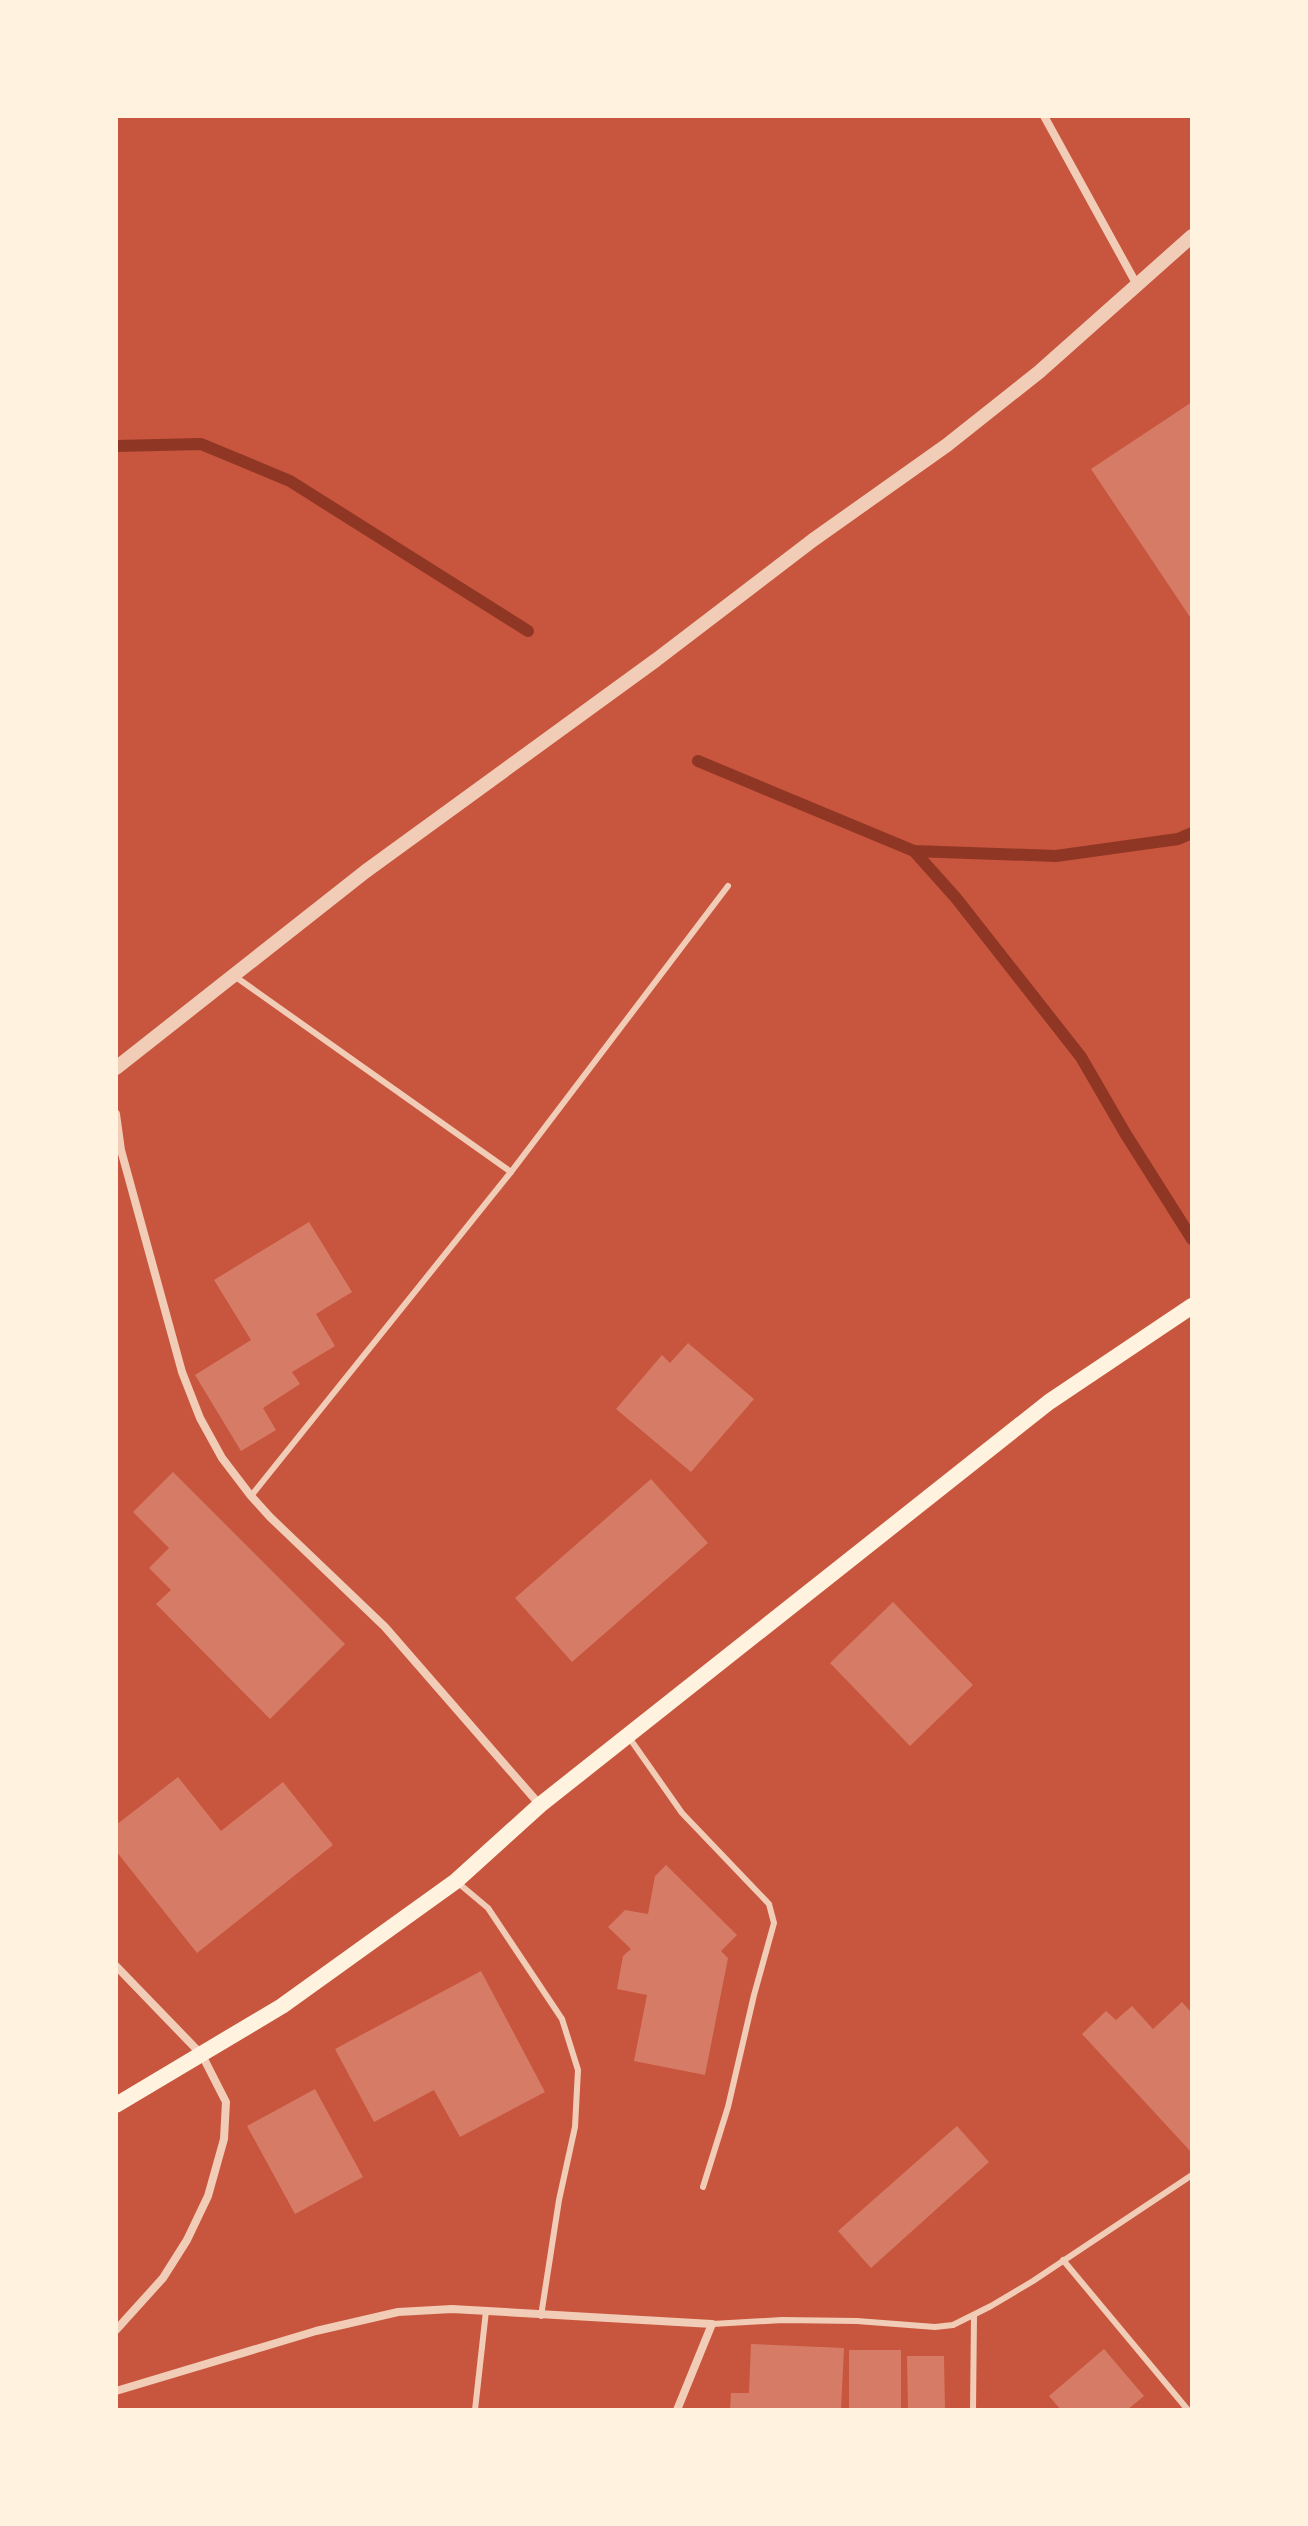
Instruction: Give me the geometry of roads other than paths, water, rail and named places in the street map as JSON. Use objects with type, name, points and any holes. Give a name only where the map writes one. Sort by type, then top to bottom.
[{"type":"main road","points":[[116,2105],[282,2006],[456,1881],[540,1805],[1049,1402],[1192,1306]]},
{"type":"street","points":[[1044,116],[1137,285]]},
{"type":"street","points":[[116,1068],[366,871],[656,660],[813,540],[947,445],[1039,372],[1192,236]]},
{"type":"street","points":[[116,1114],[121,1150],[182,1372],[200,1418],[222,1458],[251,1496],[385,1627],[540,1805]]},
{"type":"street","points":[[116,1966],[202,2055],[226,2102],[224,2139],[208,2196],[187,2240],[163,2278],[116,2330]]},
{"type":"street","points":[[116,2391],[316,2331],[398,2312],[452,2309],[712,2324],[677,2410]]},
{"type":"lane","points":[[251,1496],[511,1172],[728,886]]},
{"type":"lane","points":[[233,975],[511,1172]]},
{"type":"lane","points":[[628,1736],[682,1813],[773,1912],[774,1923],[728,2107],[703,2187]]},
{"type":"lane","points":[[456,1881],[488,1908],[562,2019],[578,2070],[575,2127],[559,2200],[541,2316]]},
{"type":"lane","points":[[712,2324],[782,2320],[857,2321],[935,2327],[953,2325],[1033,2281],[1192,2175]]},
{"type":"lane","points":[[1063,2260],[1188,2410]]},
{"type":"lane","points":[[475,2410],[486,2311]]},
{"type":"lane","points":[[973,2410],[974,2316]]},
{"type":"waterway","points":[[116,446],[201,444],[290,481],[528,631]]},
{"type":"waterway","points":[[698,761],[914,851],[1056,856],[1178,839],[1192,833]]},
{"type":"waterway","points":[[914,851],[956,898],[1081,1057],[1192,1239]]}]
